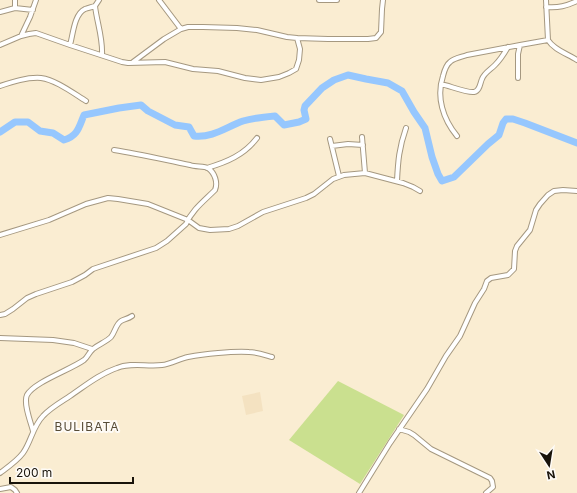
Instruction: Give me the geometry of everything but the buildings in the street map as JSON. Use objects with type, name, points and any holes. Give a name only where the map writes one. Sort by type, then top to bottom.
[{"type":"street","points":[[15,0],[15,8]]},
{"type":"street","points":[[21,36],[28,23],[36,0]]},
{"type":"street","points":[[98,0],[95,6],[103,43],[102,55]]},
{"type":"street","points":[[159,0],[182,29]]},
{"type":"street","points":[[319,0],[337,0]]},
{"type":"street","points":[[132,63],[164,39],[188,27],[257,30],[297,38],[376,38],[381,32],[384,0]]},
{"type":"street","points":[[546,0],[548,40],[556,48],[577,60]]},
{"type":"street","points":[[546,7],[562,7],[577,0]]},
{"type":"street","points":[[70,46],[78,16],[85,9],[95,6]]},
{"type":"street","points":[[0,12],[15,8],[32,10]]},
{"type":"street","points":[[0,45],[21,36],[36,33],[70,46],[116,60],[132,63],[165,62],[193,69],[218,71],[245,78],[261,80],[280,77],[296,69],[300,49],[297,38]]},
{"type":"street","points":[[457,136],[450,127],[441,104],[440,84],[450,62],[467,55],[548,40]]},
{"type":"street","points":[[518,78],[518,54],[520,45]]},
{"type":"street","points":[[440,84],[466,91],[477,91],[482,77],[496,64],[508,47]]},
{"type":"street","points":[[0,86],[20,80],[41,78],[61,86],[86,101]]},
{"type":"street","points":[[397,181],[398,154],[406,128]]},
{"type":"street","points":[[362,137],[365,173]]},
{"type":"street","points":[[114,150],[207,168],[238,156],[247,150],[257,138]]},
{"type":"street","points":[[330,139],[339,176]]},
{"type":"street","points":[[332,146],[348,144],[363,145]]},
{"type":"street","points":[[0,316],[13,309],[26,298],[72,282],[93,269],[156,248],[167,241],[186,224],[197,207],[217,187],[213,173],[207,168]]},
{"type":"street","points":[[0,235],[49,220],[86,204],[108,198],[118,198],[148,204],[188,220],[199,228],[210,230],[229,229],[238,226],[262,212],[306,198],[339,176],[365,173],[413,186],[420,191]]},
{"type":"street","points":[[359,493],[460,336],[487,281],[491,278],[508,275],[514,269],[515,251],[517,246],[530,230],[536,210],[540,204],[554,191],[577,191]]},
{"type":"street","points":[[33,432],[26,399],[31,390],[48,379],[85,360],[92,349],[112,336],[116,327],[121,321],[132,316]]},
{"type":"street","points":[[0,338],[53,340],[74,343],[92,349]]},
{"type":"street","points":[[0,473],[15,462],[22,454],[40,419],[49,410],[92,381],[117,368],[129,365],[164,365],[187,358],[236,352],[249,352],[272,357]]},
{"type":"street","points":[[399,429],[414,435],[431,449],[490,478],[493,487],[486,493]]},
{"type":"street","points":[[0,488],[11,487],[17,493]]},
{"type":"shaded area","points":[[260,392],[263,411],[246,415],[242,396]]},
{"type":"green space","points":[[338,381],[404,415],[360,484],[289,440]]},
{"type":"waterway","points":[[0,132],[15,122],[28,122],[40,131],[53,133],[64,140],[75,133],[84,115],[141,105],[148,111],[175,125],[189,127],[194,136],[213,134],[243,121],[263,117],[275,116],[284,125],[306,119],[304,110],[305,106],[322,88],[334,80],[348,75],[388,83],[402,91],[425,128],[432,157],[442,181],[454,177],[499,135],[506,119],[513,119],[525,123],[577,143]]},
{"type":"district","name":"BULIBATA","points":[[87,426]]}]
